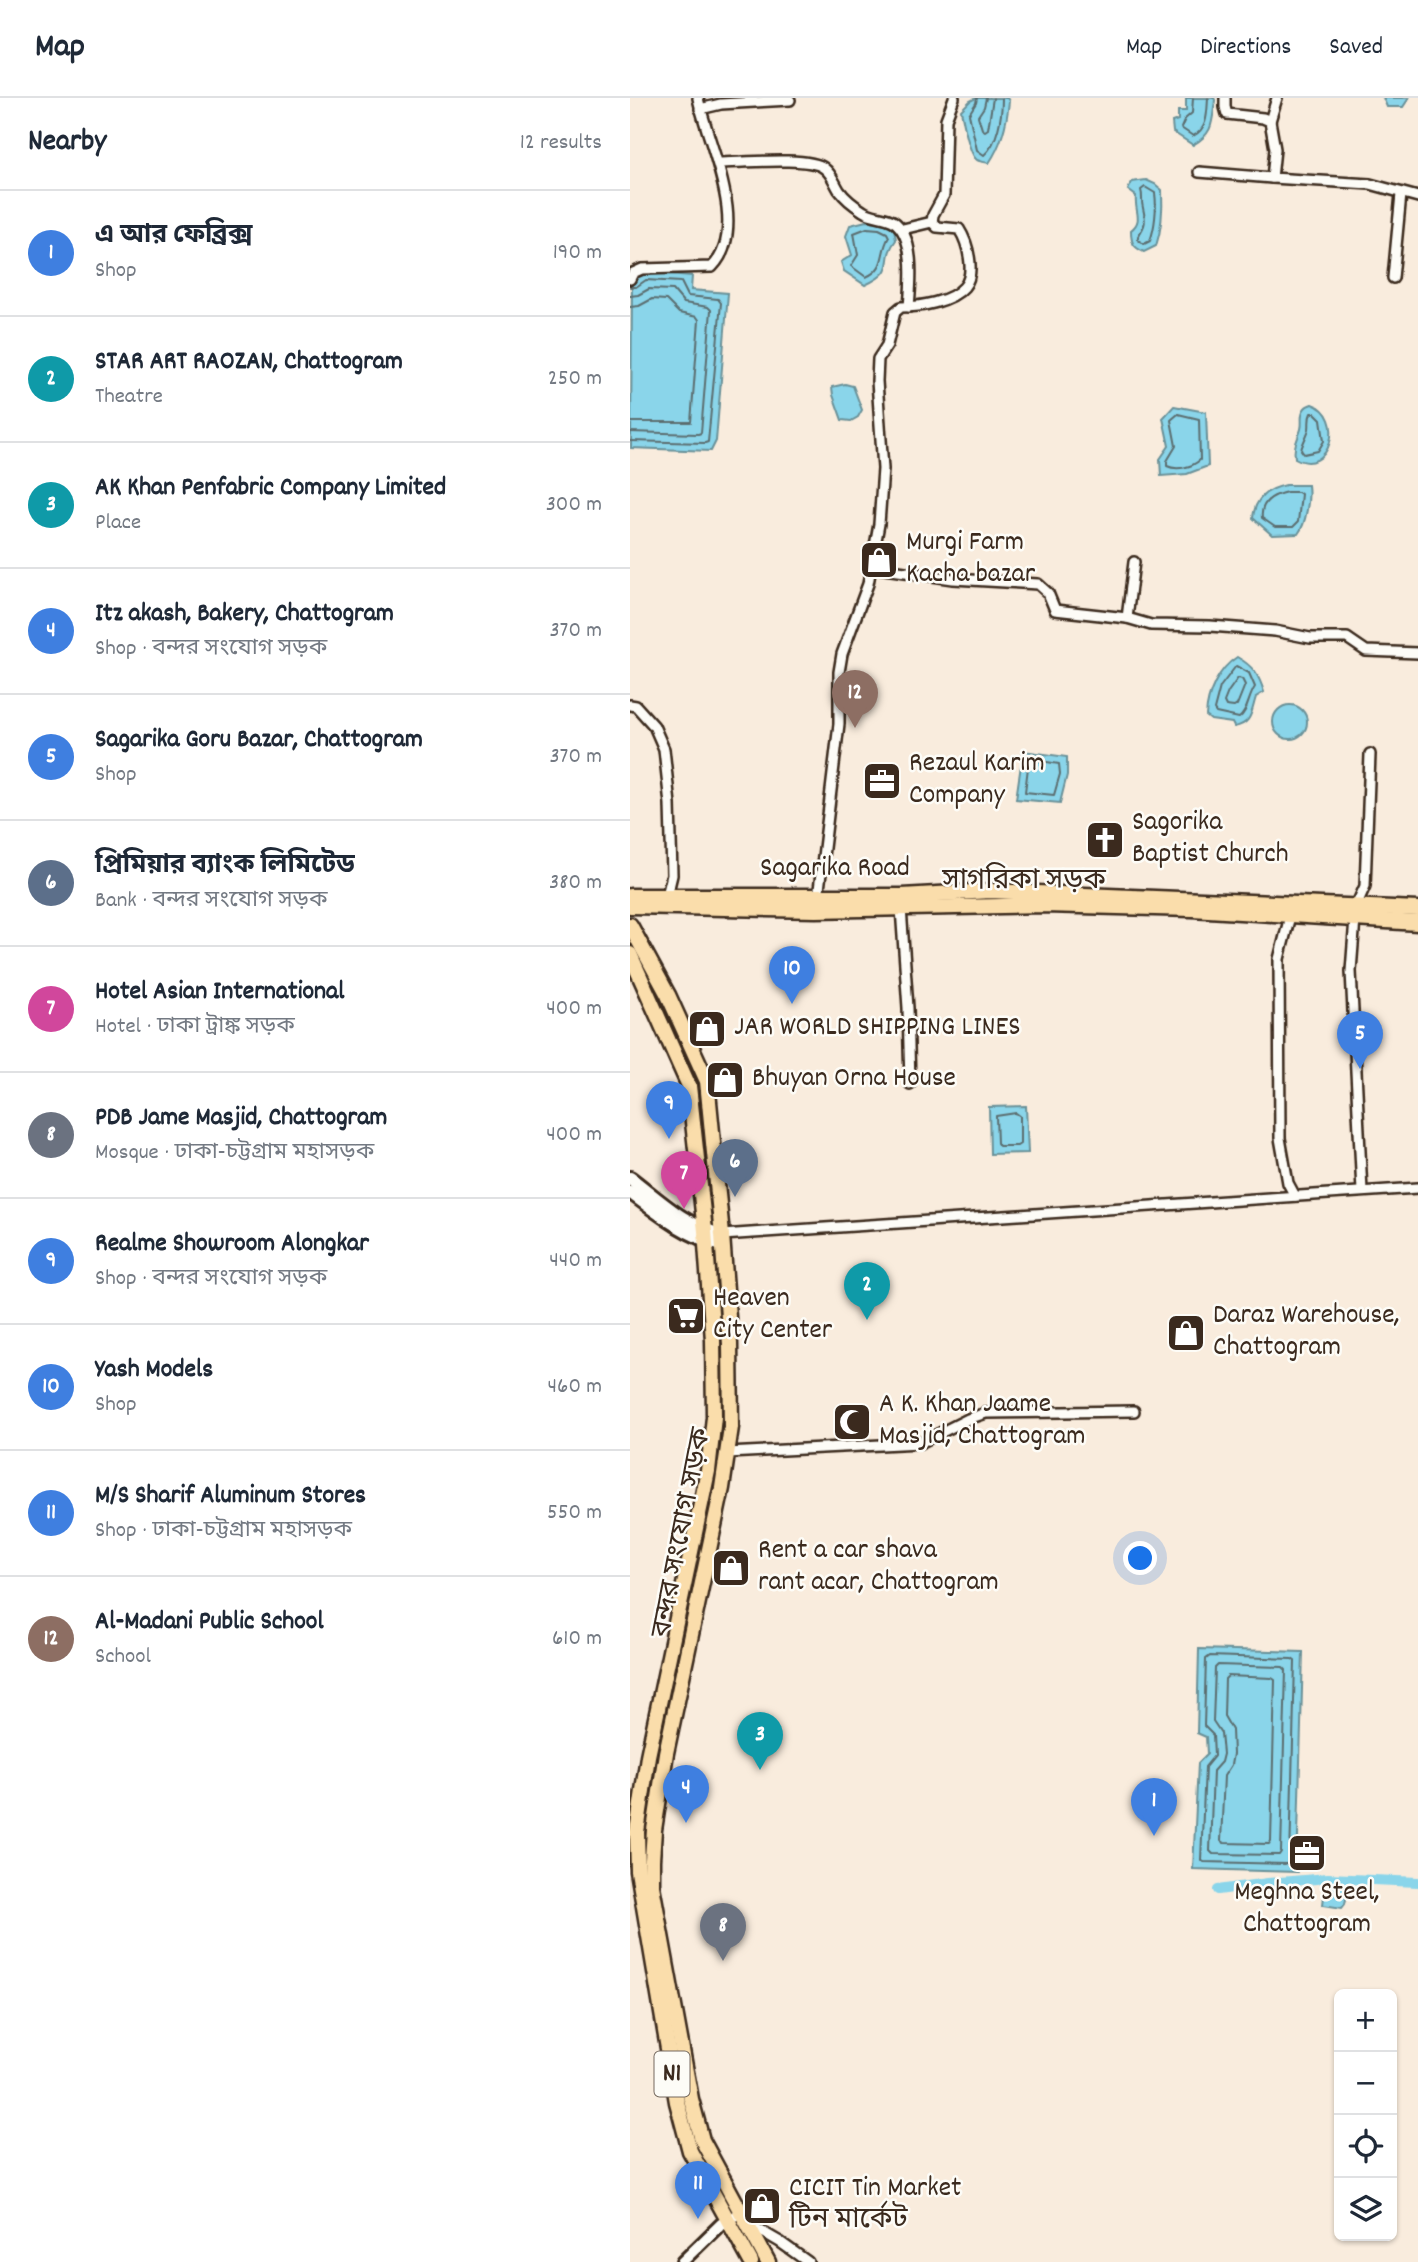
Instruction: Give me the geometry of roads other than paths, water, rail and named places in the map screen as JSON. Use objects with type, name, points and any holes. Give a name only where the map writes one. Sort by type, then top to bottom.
[{"type":"main road","name":"Sagarika Road","points":[[817,903],[990,891],[1355,912],[1418,909]]},
{"type":"main road","points":[[989,906],[990,891]]},
{"type":"main road","points":[[630,896],[666,902]]},
{"type":"main road","name":"সাগরিকা সড়ক","points":[[630,906],[666,902],[817,903],[901,908],[1035,905],[1192,909],[1290,916],[1355,912],[1418,923]]},
{"type":"main road","name":"বন্দর সংযোগ সড়ক","points":[[630,925],[668,995],[707,1081],[730,1344],[731,1427],[722,1488],[666,1753],[654,1830],[640,1870]]},
{"type":"main road","name":"বন্দর সংযোগ সড়ক","points":[[630,954],[689,1086],[713,1340],[714,1418],[708,1471],[648,1756],[637,1832],[640,1870]]},
{"type":"main road","points":[[630,1178],[705,1236]]},
{"type":"main road","points":[[630,1192],[660,1215],[705,1236],[722,1240]]},
{"type":"main road","name":"N1","points":[[640,1870],[654,1899],[699,2134],[739,2218],[768,2262]]},
{"type":"main road","name":"N1","points":[[739,2218],[751,2262]]},
{"type":"street","points":[[630,279],[642,269],[702,269],[712,267],[717,261],[727,232],[724,189],[698,98]]},
{"type":"street","points":[[932,222],[944,195],[946,119],[954,98]]},
{"type":"street","points":[[1225,98],[1227,114],[1270,121]]},
{"type":"street","points":[[1272,178],[1275,149],[1270,121],[1277,98]]},
{"type":"street","points":[[700,109],[721,104],[790,100]]},
{"type":"street","points":[[718,163],[796,161],[821,166],[831,174],[840,192],[864,212],[891,220],[902,229],[912,278],[909,307]]},
{"type":"street","points":[[1199,172],[1370,184],[1418,197]]},
{"type":"street","points":[[1393,278],[1401,194]]},
{"type":"street","points":[[902,229],[932,222]]},
{"type":"street","points":[[817,903],[839,724],[839,672],[842,654],[868,584],[879,524],[883,469],[878,359],[887,345],[895,312],[901,307],[948,298],[964,287],[970,274],[968,254],[959,229],[937,227],[932,222]]},
{"type":"street","points":[[1127,618],[1134,562]]},
{"type":"street","points":[[871,567],[953,579],[1038,584],[1048,593],[1055,610],[1127,618],[1152,625],[1275,631],[1310,638],[1347,638],[1366,651],[1418,653]]},
{"type":"street","points":[[630,705],[636,706],[654,726],[664,749],[670,804],[672,875],[666,902]]},
{"type":"street","points":[[1362,1191],[1351,971],[1355,912],[1365,886],[1370,754]]},
{"type":"street","points":[[901,908],[910,1084]]},
{"type":"street","points":[[1290,916],[1279,959],[1280,1138],[1288,1183],[1295,1196]]},
{"type":"street","points":[[722,1240],[1418,1188]]},
{"type":"street","points":[[727,1453],[920,1443],[986,1413],[1134,1411]]},
{"type":"street","points":[[682,2262],[739,2218],[808,2262]]},
{"type":"water","points":[[976,98],[1007,98],[1009,101],[1003,134],[989,163],[974,157],[963,121],[961,110]]},
{"type":"water","points":[[1186,98],[1215,100],[1208,131],[1193,145],[1173,132],[1172,122],[1178,120],[1178,111],[1186,111]]},
{"type":"water","points":[[1383,98],[1409,98],[1403,107],[1387,107]]},
{"type":"water","points":[[1146,180],[1162,190],[1162,204],[1156,246],[1144,252],[1132,241],[1131,230],[1137,223],[1138,215],[1136,196],[1128,190],[1132,182]]},
{"type":"water","points":[[866,221],[881,222],[894,228],[896,240],[889,254],[886,270],[865,285],[844,271],[841,262],[852,255],[846,236],[850,225]]},
{"type":"water","points":[[644,272],[692,276],[691,290],[728,293],[716,441],[711,451],[631,448],[632,281]]},
{"type":"water","points":[[845,384],[853,386],[862,410],[858,417],[851,421],[842,420],[833,395],[832,387]]},
{"type":"water","points":[[1312,404],[1323,410],[1329,420],[1330,443],[1325,453],[1317,460],[1307,462],[1295,458],[1295,450],[1302,427],[1302,413]]},
{"type":"water","points":[[1174,406],[1206,412],[1208,466],[1187,474],[1161,476],[1160,459],[1169,446],[1163,418]]},
{"type":"water","points":[[1286,485],[1308,485],[1305,518],[1298,534],[1272,535],[1253,518],[1254,511],[1263,496]]},
{"type":"water","points":[[1237,657],[1255,672],[1264,692],[1256,697],[1248,720],[1234,727],[1232,723],[1211,720],[1206,716],[1215,683],[1224,668]]},
{"type":"water","points":[[1290,705],[1302,710],[1307,722],[1302,734],[1290,739],[1278,734],[1273,722],[1278,710]]},
{"type":"water","points":[[1023,751],[1067,757],[1067,775],[1060,803],[1016,799]]},
{"type":"water","points":[[1026,1106],[1028,1153],[990,1154],[989,1107]]},
{"type":"water","points":[[1199,1649],[1303,1652],[1297,1872],[1193,1869],[1198,1763],[1207,1754],[1206,1737],[1197,1733]]},
{"type":"water","points":[[1344,1885],[1348,1889],[1342,1908],[1323,1905],[1325,1887]]},
{"type":"waterway","points":[[1218,1890],[1328,1878],[1418,1882]]},
{"type":"place","name":"Murgi Farm Kacha bazar","points":[[879,560]]},
{"type":"place","name":"Al-Madani Public School","points":[[855,728]]},
{"type":"place","name":"Rezaul Karim Company","points":[[882,781]]},
{"type":"place","name":"Sagorika Baptist Church","points":[[1105,840]]},
{"type":"place","name":"Yash Models","points":[[792,1004]]},
{"type":"place","name":"JAR WORLD SHIPPING LINES","points":[[707,1029]]},
{"type":"place","name":"Sagarika Goru Bazar, Chattogram","points":[[1360,1069]]},
{"type":"place","name":"Bhuyan Orna House","points":[[725,1080]]},
{"type":"place","name":"Realme Showroom Alongkar","points":[[669,1139]]},
{"type":"place","name":"প্রিমিয়ার ব্যাংক লিমিটেড","points":[[735,1197]]},
{"type":"place","name":"Hotel Asian International","points":[[684,1209]]},
{"type":"place","name":"Heaven City Center","points":[[686,1316]]},
{"type":"place","name":"STAR ART RAOZAN, Chattogram","points":[[867,1320]]},
{"type":"place","name":"Daraz Warehouse, Chattogram","points":[[1186,1333]]},
{"type":"place","name":"A K. Khan Jaame Masjid, Chattogram","points":[[852,1422]]},
{"type":"place","name":"Rent a car shava rant acar, Chattogram","points":[[731,1568]]},
{"type":"place","name":"AK Khan Penfabric Company Limited","points":[[760,1770]]},
{"type":"place","name":"Itz akash, Bakery, Chattogram","points":[[686,1823]]},
{"type":"place","name":"এ আর ফেব্রিক্স","points":[[1154,1836]]},
{"type":"place","name":"Meghna Steel, Chattogram","points":[[1307,1853]]},
{"type":"place","name":"PDB Jame Masjid, Chattogram","points":[[723,1961]]},
{"type":"place","name":"CICIT Tin Market টিন মার্কেট","points":[[762,2206]]},
{"type":"place","name":"M/S Sharif Aluminum Stores","points":[[698,2219]]}]
